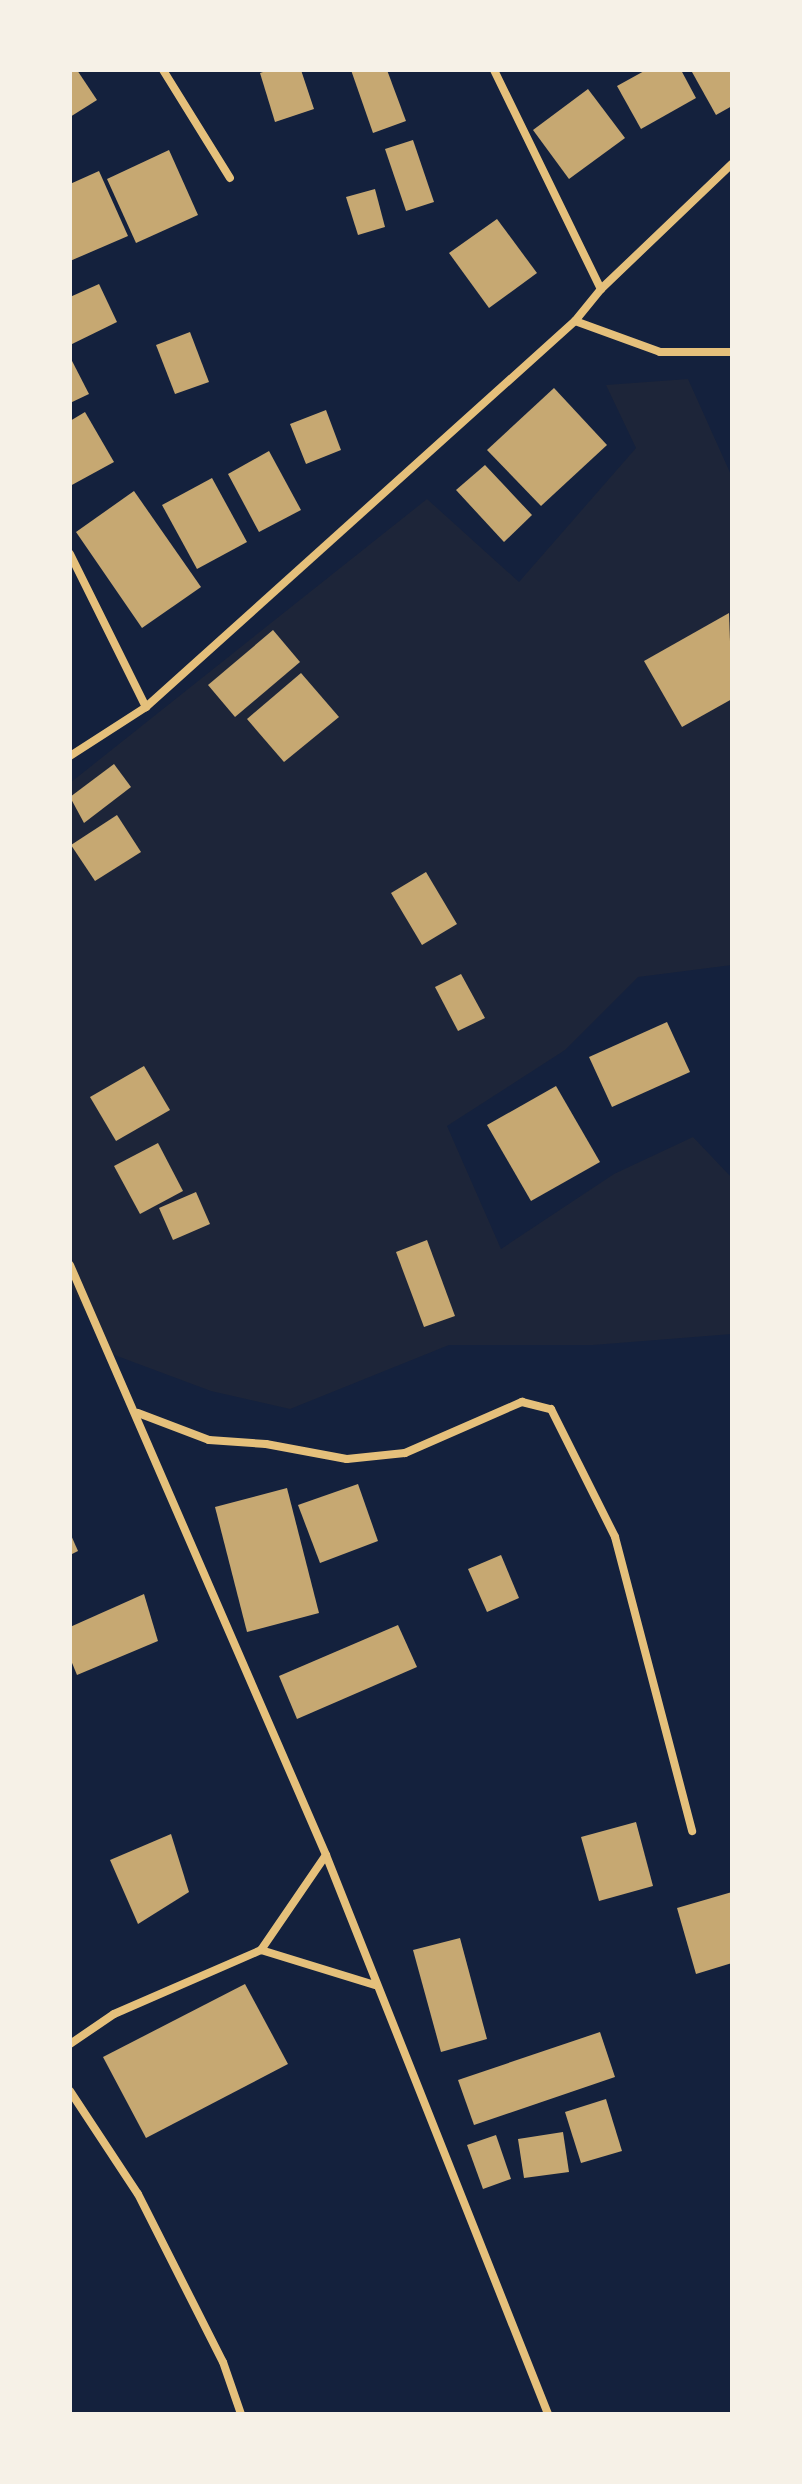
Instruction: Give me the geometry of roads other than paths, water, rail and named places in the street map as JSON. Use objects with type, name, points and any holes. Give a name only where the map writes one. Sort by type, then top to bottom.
[{"type":"street","points":[[163,70],[230,178]]},
{"type":"street","points":[[494,70],[601,289]]},
{"type":"street","points":[[70,756],[146,707],[575,321],[601,289],[732,164]]},
{"type":"street","points":[[575,321],[660,352],[732,352]]},
{"type":"street","points":[[70,554],[146,707]]},
{"type":"street","points":[[70,1265],[138,1413],[326,1855],[375,1985],[548,2414]]},
{"type":"street","points":[[138,1413],[209,1440],[266,1444],[347,1459],[405,1453],[522,1402],[551,1409],[615,1537],[692,1831]]},
{"type":"street","points":[[70,2044],[114,2014],[261,1950],[326,1855]]},
{"type":"street","points":[[261,1950],[375,1985]]},
{"type":"street","points":[[70,2091],[138,2194],[223,2362],[241,2414]]}]
